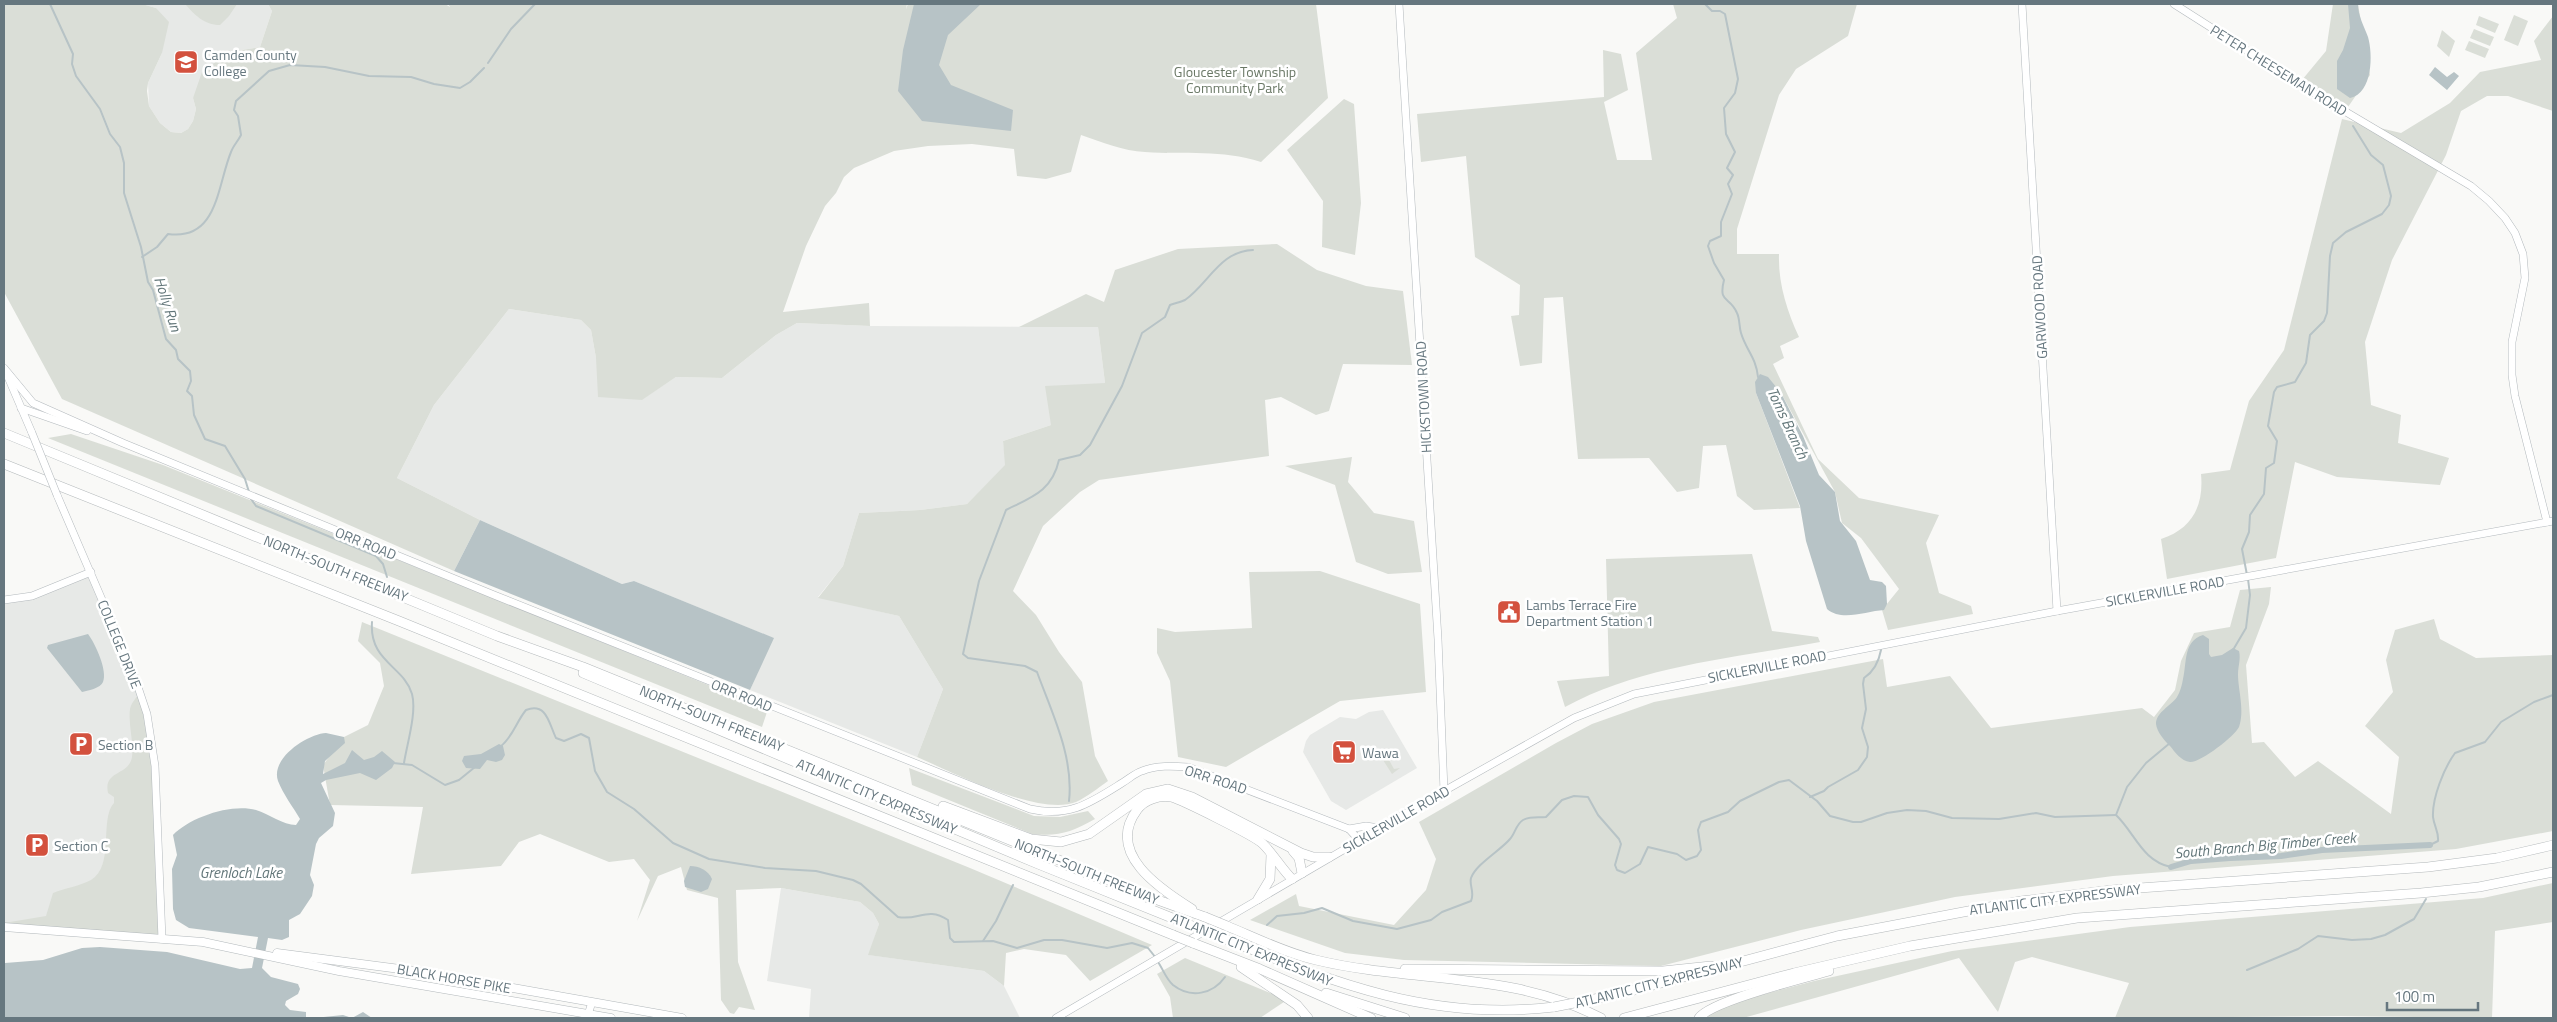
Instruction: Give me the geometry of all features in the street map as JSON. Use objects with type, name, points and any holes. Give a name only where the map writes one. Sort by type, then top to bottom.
[{"type":"highway","name":"NORTH-SOUTH FREEWAY","points":[[4,434],[497,636],[583,666],[1155,899],[1315,960],[1521,988],[1562,1000],[1601,1018]]},
{"type":"highway","name":"NORTH-SOUTH FREEWAY","points":[[4,464],[400,621],[1260,969],[1371,1018]]},
{"type":"highway","name":"ATLANTIC CITY EXPRESSWAY","points":[[497,636],[1038,864],[1192,926],[1351,988],[1394,1000],[1443,1009],[1470,1011],[1534,1010],[1554,1007],[1620,994],[1879,927],[2055,896],[2178,884],[2428,867],[2497,858],[2553,845]]},
{"type":"highway","points":[[861,779],[916,796],[1031,838],[1051,842],[1074,839],[1088,834],[1146,794],[1168,789],[1192,797],[1307,855],[1329,857]]},
{"type":"highway","points":[[1205,917],[1153,882],[1136,863],[1128,840],[1128,828],[1140,807],[1148,801],[1164,797],[1180,800],[1257,840],[1292,879]]},
{"type":"highway","points":[[1291,848],[1299,858],[1302,873]]},
{"type":"highway","points":[[1258,899],[1270,879],[1272,868],[1271,854]]},
{"type":"highway","name":"ATLANTIC CITY EXPRESSWAY","points":[[1624,1018],[1794,973],[1910,946],[2077,918],[2421,893],[2478,887],[2553,872]]},
{"type":"highway","points":[[1193,943],[1261,979],[1297,1005],[1308,1018]]},
{"type":"highway","points":[[1699,1018],[1711,1008],[1728,1002],[1910,946]]},
{"type":"highway","points":[[1372,969],[1663,972],[1756,958]]},
{"type":"highway","name":"ATLANTIC CITY EXPRESSWAY","points":[[1260,969],[1357,1004],[1405,1018]]},
{"type":"main road","name":"BLACK HORSE PIKE","points":[[4,927],[162,939],[224,946],[295,958],[340,960],[682,1018]]},
{"type":"main road","name":"BLACK HORSE PIKE","points":[[295,958],[338,971],[588,1016],[612,1018]]},
{"type":"main road","points":[[338,971],[340,960]]},
{"type":"street","name":"HICKSTOWN ROAD","points":[[1399,4],[1438,639],[1444,791]]},
{"type":"street","name":"GARWOOD ROAD","points":[[2022,4],[2057,611]]},
{"type":"street","name":"PETER CHEESEMAN ROAD","points":[[2174,4],[2314,93],[2385,134],[2483,195],[2505,218],[2520,244],[2525,278],[2512,342],[2512,378],[2550,522]]},
{"type":"street","name":"COLLEGE DRIVE","points":[[4,368],[133,672],[152,736],[155,766],[162,939]]},
{"type":"street","name":"ORR ROAD","points":[[4,368],[33,403],[123,443],[539,613],[1030,809],[1044,812],[1067,812],[1085,805],[1142,770],[1166,766],[1188,767],[1349,829],[1359,840]]},
{"type":"street","name":"ORR ROAD","points":[[21,408],[123,443]]},
{"type":"street","name":"SICKLERVILLE ROAD","points":[[1056,1018],[1379,828],[1574,718],[1634,694],[2057,611],[2550,522]]},
{"type":"street","points":[[4,600],[32,596],[91,572]]},
{"type":"street","points":[[1349,829],[1366,826],[1379,828]]},
{"type":"street","points":[[588,1016],[592,1002]]},
{"type":"shaded area","name":"Camden County College","points":[[142,4],[268,4],[272,11],[260,47],[229,52],[193,98],[196,109],[193,121],[188,129],[181,133],[171,132],[160,123],[149,106],[148,83],[162,53],[156,8]]},
{"type":"shaded area","points":[[509,309],[581,320],[591,330],[596,358],[641,400],[676,377],[722,378],[776,335],[797,323],[870,326],[1098,327],[1105,383],[1051,425],[1003,441],[1006,465],[967,504],[920,510],[859,513],[843,566],[818,597],[899,616],[943,689],[917,757],[750,690],[773,638],[634,581],[622,584],[480,520],[397,478],[434,405]]},
{"type":"shaded area","points":[[91,572],[147,714],[161,916],[4,927],[4,600],[11,600]]},
{"type":"shaded area","name":"Wawa","points":[[1383,710],[1417,768],[1346,810],[1331,801],[1303,752],[1306,741],[1310,735],[1340,717],[1356,719],[1369,712]]},
{"type":"shaded area","points":[[781,888],[860,902],[873,913],[879,924],[869,955],[984,971],[1004,986],[1020,1018],[809,1018],[811,989],[767,981]]},
{"type":"green space","name":"Gloucester Township Community Park","points":[[4,4],[142,4],[156,8],[169,22],[162,53],[148,83],[149,106],[160,123],[171,132],[181,133],[188,129],[193,121],[196,109],[193,98],[202,72],[229,52],[260,47],[272,11],[268,4],[445,4],[450,7],[448,4],[907,4],[906,9],[908,4],[1316,4],[1328,98],[1261,162],[1232,155],[1129,150],[1081,135],[1071,172],[1046,179],[1017,176],[1014,149],[972,144],[928,146],[894,151],[854,168],[844,177],[836,193],[825,206],[806,246],[783,312],[869,303],[870,326],[797,323],[776,335],[722,378],[676,377],[642,400],[598,397],[596,358],[591,330],[581,320],[509,309],[434,405],[397,478],[480,520],[454,571],[62,399],[4,292]]},
{"type":"green space","points":[[185,4],[237,4],[220,25],[214,25],[196,15]]},
{"type":"green space","points":[[1673,4],[1857,4],[1848,36],[1796,69],[1779,95],[1737,229],[1737,254],[1779,254],[1780,276],[1784,297],[1799,337],[1780,346],[1784,358],[1773,364],[1818,459],[1859,498],[1939,515],[1926,543],[1939,593],[1971,606],[1973,614],[1888,630],[1882,610],[1899,589],[1861,538],[1842,523],[1835,492],[1781,393],[1756,393],[1800,508],[1754,510],[1737,496],[1726,445],[1703,446],[1699,488],[1677,492],[1649,458],[1578,459],[1563,297],[1544,298],[1542,363],[1520,366],[1511,316],[1519,315],[1520,285],[1475,257],[1466,156],[1421,162],[1417,114],[1604,97],[1603,50],[1621,54],[1628,90],[1604,102],[1617,160],[1652,160],[1636,53],[1677,18]]},
{"type":"green space","points":[[2333,4],[2358,4],[2370,75],[2348,107],[2302,80],[2326,51]]},
{"type":"green space","points":[[2514,15],[2528,21],[2518,46],[2504,40]]},
{"type":"green space","points":[[2479,16],[2499,24],[2495,33],[2476,25]]},
{"type":"green space","points":[[2553,16],[2553,111],[2508,96],[2487,96],[2461,111],[2446,155],[2392,260],[2365,342],[2371,405],[2401,415],[2398,443],[2449,458],[2440,485],[2337,477],[2295,462],[2276,558],[2167,579],[2161,539],[2181,529],[2194,515],[2200,496],[2201,474],[2230,470],[2249,401],[2284,350],[2342,119],[2401,133],[2450,103],[2480,72],[2541,60],[2534,41]]},
{"type":"green space","points":[[2474,29],[2494,37],[2490,46],[2470,38]]},
{"type":"green space","points":[[2442,30],[2455,41],[2449,57],[2437,46]]},
{"type":"green space","points":[[2469,41],[2489,49],[2485,58],[2465,50]]},
{"type":"green space","points":[[1344,99],[1354,104],[1361,203],[1355,255],[1322,247],[1323,201],[1287,150]]},
{"type":"green space","points":[[1277,244],[1317,270],[1366,286],[1403,291],[1412,365],[1343,364],[1329,411],[1316,415],[1281,397],[1265,400],[1269,456],[1099,480],[1080,492],[1043,526],[1013,591],[1036,615],[1059,652],[1082,682],[1095,756],[1108,781],[1076,802],[1060,805],[1040,803],[996,791],[917,757],[943,689],[899,616],[818,598],[843,566],[859,513],[920,510],[967,504],[1005,465],[1003,441],[1051,425],[1045,386],[1105,383],[1098,327],[1019,327],[1086,294],[1104,302],[1115,270],[1178,249]]},
{"type":"green space","points":[[71,434],[163,465],[768,709],[762,727],[48,438]]},
{"type":"green space","points":[[1352,457],[1348,482],[1374,513],[1414,521],[1422,572],[1388,574],[1356,562],[1335,485],[1285,466]]},
{"type":"green space","points":[[1752,554],[1772,631],[1818,637],[1820,642],[1657,672],[1625,681],[1565,707],[1557,681],[1609,676],[1606,559]]},
{"type":"green space","points":[[1320,571],[1420,604],[1426,692],[1340,701],[1226,767],[1178,757],[1170,681],[1157,653],[1157,628],[1175,632],[1252,628],[1249,572]]},
{"type":"green space","points":[[2271,587],[2269,604],[2246,665],[2252,743],[2264,742],[2295,777],[2318,761],[2391,814],[2399,757],[2365,726],[2393,692],[2386,660],[2395,630],[2434,619],[2440,639],[2476,658],[2553,655],[2553,831],[2456,849],[2113,876],[1955,897],[1801,930],[1661,966],[1404,960],[1345,953],[1250,920],[1296,894],[1299,906],[1394,925],[1426,890],[1436,859],[1419,822],[1592,724],[1654,702],[1883,659],[1887,687],[1950,676],[1991,728],[2142,708],[2154,717],[2175,690],[2181,661],[2194,633],[2230,627],[2240,590]]},
{"type":"green space","points":[[362,622],[970,868],[1152,945],[1090,981],[1066,955],[1024,949],[1006,953],[1004,986],[984,971],[868,955],[879,924],[873,913],[860,902],[781,888],[736,890],[738,962],[755,1010],[739,1007],[734,1014],[730,1013],[721,1000],[718,898],[687,890],[681,867],[658,876],[637,921],[650,880],[634,859],[609,862],[540,834],[519,842],[501,866],[411,874],[423,807],[330,805],[323,765],[344,737],[368,725],[384,686],[380,663],[358,641]]},
{"type":"green space","points":[[140,692],[152,736],[162,939],[4,927],[4,923],[46,916],[53,893],[87,882],[98,873],[103,864],[105,854],[107,820],[114,803],[114,797],[108,793],[107,786],[109,780],[130,763],[132,751],[130,709]]},
{"type":"green space","points":[[1392,754],[1389,760],[1394,769],[1400,768],[1392,774],[1383,760]]},
{"type":"green space","points":[[909,768],[1034,816],[1060,817],[1088,811],[1095,819],[1079,827],[1057,834],[1032,834],[912,785]]},
{"type":"green space","points":[[2553,883],[2553,922],[2495,931],[2492,1018],[2340,1016],[2115,1018],[2129,983],[2032,957],[2015,962],[1998,1012],[1959,958],[1743,1018],[1707,1018],[1710,1014],[1707,1009],[1814,981],[1952,951],[2130,927],[2483,898]]},
{"type":"green space","points":[[1185,958],[1287,1000],[1260,1018],[1173,1018],[1170,997],[1157,974]]},
{"type":"water","points":[[914,4],[981,4],[948,35],[939,65],[951,85],[1013,110],[1011,131],[922,121],[898,91],[903,50]]},
{"type":"water","points":[[2348,4],[2358,4],[2371,53],[2370,72],[2367,81],[2358,95],[2350,98],[2337,89],[2337,61],[2343,50],[2350,28]]},
{"type":"water","points":[[2435,67],[2447,77],[2454,72],[2459,76],[2447,90],[2429,75]]},
{"type":"water","points":[[1760,374],[1768,377],[1781,393],[1803,436],[1819,475],[1835,492],[1840,521],[1856,541],[1870,580],[1882,582],[1886,586],[1887,604],[1884,610],[1854,615],[1840,615],[1827,609],[1806,541],[1800,506],[1756,393],[1755,382]]},
{"type":"water","points":[[480,520],[622,584],[634,581],[774,638],[750,690],[454,571]]},
{"type":"water","points":[[88,634],[100,657],[104,677],[100,686],[82,692],[47,648],[48,645]]},
{"type":"water","points":[[2203,635],[2209,639],[2209,654],[2211,657],[2222,655],[2233,648],[2239,651],[2238,674],[2241,721],[2236,731],[2217,748],[2209,754],[2190,762],[2184,760],[2176,753],[2161,736],[2156,724],[2158,716],[2179,693],[2189,647],[2192,642]]},
{"type":"water","name":"Grenloch Lake","points":[[326,733],[344,737],[345,743],[325,761],[323,774],[345,763],[352,750],[364,760],[374,757],[382,751],[395,762],[392,768],[376,780],[360,773],[326,780],[321,783],[335,813],[333,826],[319,838],[316,844],[310,875],[314,885],[312,896],[300,914],[289,920],[289,937],[282,940],[268,938],[262,968],[271,977],[298,984],[300,989],[298,994],[286,1001],[285,1005],[290,1010],[306,1012],[306,1017],[4,1018],[5,963],[43,960],[82,948],[100,947],[167,952],[240,969],[252,968],[258,937],[189,928],[176,920],[173,909],[172,869],[177,855],[173,835],[180,828],[200,817],[235,808],[256,810],[291,825],[296,825],[300,819],[285,796],[278,781],[277,772],[285,756],[292,749],[318,734]]},
{"type":"water","points":[[499,744],[503,746],[505,755],[502,760],[496,762],[487,760],[480,769],[466,768],[462,761],[464,756],[481,754]]},
{"type":"water","points":[[690,866],[703,869],[708,873],[712,879],[708,889],[701,892],[685,887],[684,881]]},
{"type":"water","points":[[363,1012],[372,1018],[352,1018]]},
{"type":"water","points":[[343,1015],[352,1018],[314,1018]]},
{"type":"waterway","name":"Holly Run","points":[[50,4],[73,54],[72,64],[76,76],[100,109],[110,134],[120,147],[124,163],[124,193],[141,247],[148,282],[153,290],[166,339],[176,350],[178,359],[190,371],[191,381],[187,391],[192,396],[194,415],[205,439],[225,446],[245,479],[249,492]]},
{"type":"waterway","points":[[488,63],[511,29],[535,4]]},
{"type":"waterway","name":"Toms Branch","points":[[1705,4],[1712,11],[1720,11],[1725,14],[1738,79],[1735,93],[1724,108],[1726,134],[1735,152],[1727,168],[1733,175],[1728,184],[1732,194],[1721,222],[1721,236],[1710,241],[1708,246],[1714,263],[1724,280],[1724,297],[1734,308],[1739,318],[1741,333],[1755,364],[1758,377]]},
{"type":"waterway","points":[[142,257],[157,247],[168,234],[184,234],[197,229],[206,220],[218,195],[232,150],[241,135],[238,116],[234,110],[236,101],[269,71],[290,65],[325,67],[369,76],[411,77],[434,84],[460,88],[470,82],[484,68]]},
{"type":"waterway","points":[[2247,575],[2242,549],[2249,532],[2250,515],[2264,494],[2266,468],[2274,463],[2277,441],[2268,426],[2274,392],[2277,387],[2295,382],[2306,363],[2310,335],[2324,321],[2327,313],[2330,256],[2333,243],[2346,232],[2382,214],[2389,205],[2391,196],[2383,165],[2371,155],[2353,126]]},
{"type":"waterway","points":[[1069,801],[1070,785],[1065,752],[1037,672],[1025,666],[968,658],[963,654],[979,581],[1006,510],[1040,492],[1056,471],[1059,460],[1080,455],[1090,445],[1122,386],[1142,333],[1165,317],[1170,305],[1185,300],[1193,293],[1223,262],[1232,256],[1253,250]]},
{"type":"waterway","name":"Holly Run","points":[[251,499],[256,506],[376,556],[383,564],[387,577]]},
{"type":"waterway","points":[[2233,650],[2246,628],[2250,595],[2248,579]]},
{"type":"waterway","name":"Holly Run","points":[[372,622],[376,646],[381,655],[402,677],[412,694],[412,719],[404,763]]},
{"type":"waterway","name":"Toms Branch","points":[[1810,797],[1824,791],[1858,770],[1867,757],[1868,747],[1862,728],[1866,709],[1863,684],[1864,678],[1875,666],[1881,650]]},
{"type":"waterway","name":"South Branch Big Timber Creek","points":[[2430,845],[2438,841],[2433,817],[2434,801],[2443,775],[2455,753],[2485,742],[2501,722],[2534,702],[2553,695]]},
{"type":"waterway","name":"South Branch Big Timber Creek","points":[[500,747],[508,739],[526,710],[539,709],[549,721],[556,738],[564,741],[581,734],[589,738],[595,771],[607,792],[634,809],[673,843],[709,859],[765,868],[816,871],[853,880],[861,884],[898,917],[905,918],[934,914],[948,920],[950,938],[954,942],[993,941],[1017,948],[1044,940],[1062,940],[1107,948],[1132,943],[1148,948],[1156,958]]},
{"type":"waterway","points":[[2116,815],[2127,787],[2146,763],[2170,743]]},
{"type":"waterway","name":"South Branch Big Timber Creek","points":[[393,763],[412,765],[445,785],[459,780],[475,767]]},
{"type":"waterway","name":"South Branch Big Timber Creek","points":[[1267,925],[1277,916],[1304,913],[1322,908],[1353,921],[1397,929],[1431,920],[1442,912],[1471,901],[1471,878],[1474,873],[1483,862],[1510,839],[1517,826],[1523,820],[1546,817],[1562,800],[1574,796],[1588,797],[1598,815],[1619,839],[1621,844],[1615,865],[1617,870],[1625,873],[1640,864],[1648,847],[1677,854],[1686,860],[1697,856],[1701,850],[1698,830],[1701,822],[1728,812],[1740,801],[1779,782],[1789,780],[1817,801],[1830,816],[1853,822],[1861,822],[1887,813],[1907,810],[1926,811],[1952,818],[1999,819],[2036,813],[2055,817],[2116,815]]},
{"type":"waterway","name":"South Branch Big Timber Creek","points":[[2116,815],[2146,853],[2161,864],[2171,867]]},
{"type":"waterway","name":"South Branch Big Timber Creek","points":[[2171,867],[2191,861],[2281,856],[2322,850],[2430,845]]},
{"type":"waterway","points":[[983,941],[996,921],[1013,885]]},
{"type":"waterway","points":[[2247,970],[2298,949],[2318,936],[2352,940],[2371,939],[2385,935],[2414,919],[2426,899]]},
{"type":"waterway","name":"South Branch Big Timber Creek","points":[[1158,962],[1171,983],[1187,992],[1201,993],[1208,991],[1225,977]]},
{"type":"place","name":"Camden County College","points":[[186,62]]},
{"type":"place","name":"Lambs Terrace Fire Department Station 1","points":[[1509,612]]},
{"type":"place","name":"Section B","points":[[81,744]]},
{"type":"place","name":"Wawa","points":[[1344,752]]},
{"type":"place","name":"Section C","points":[[37,845]]}]
